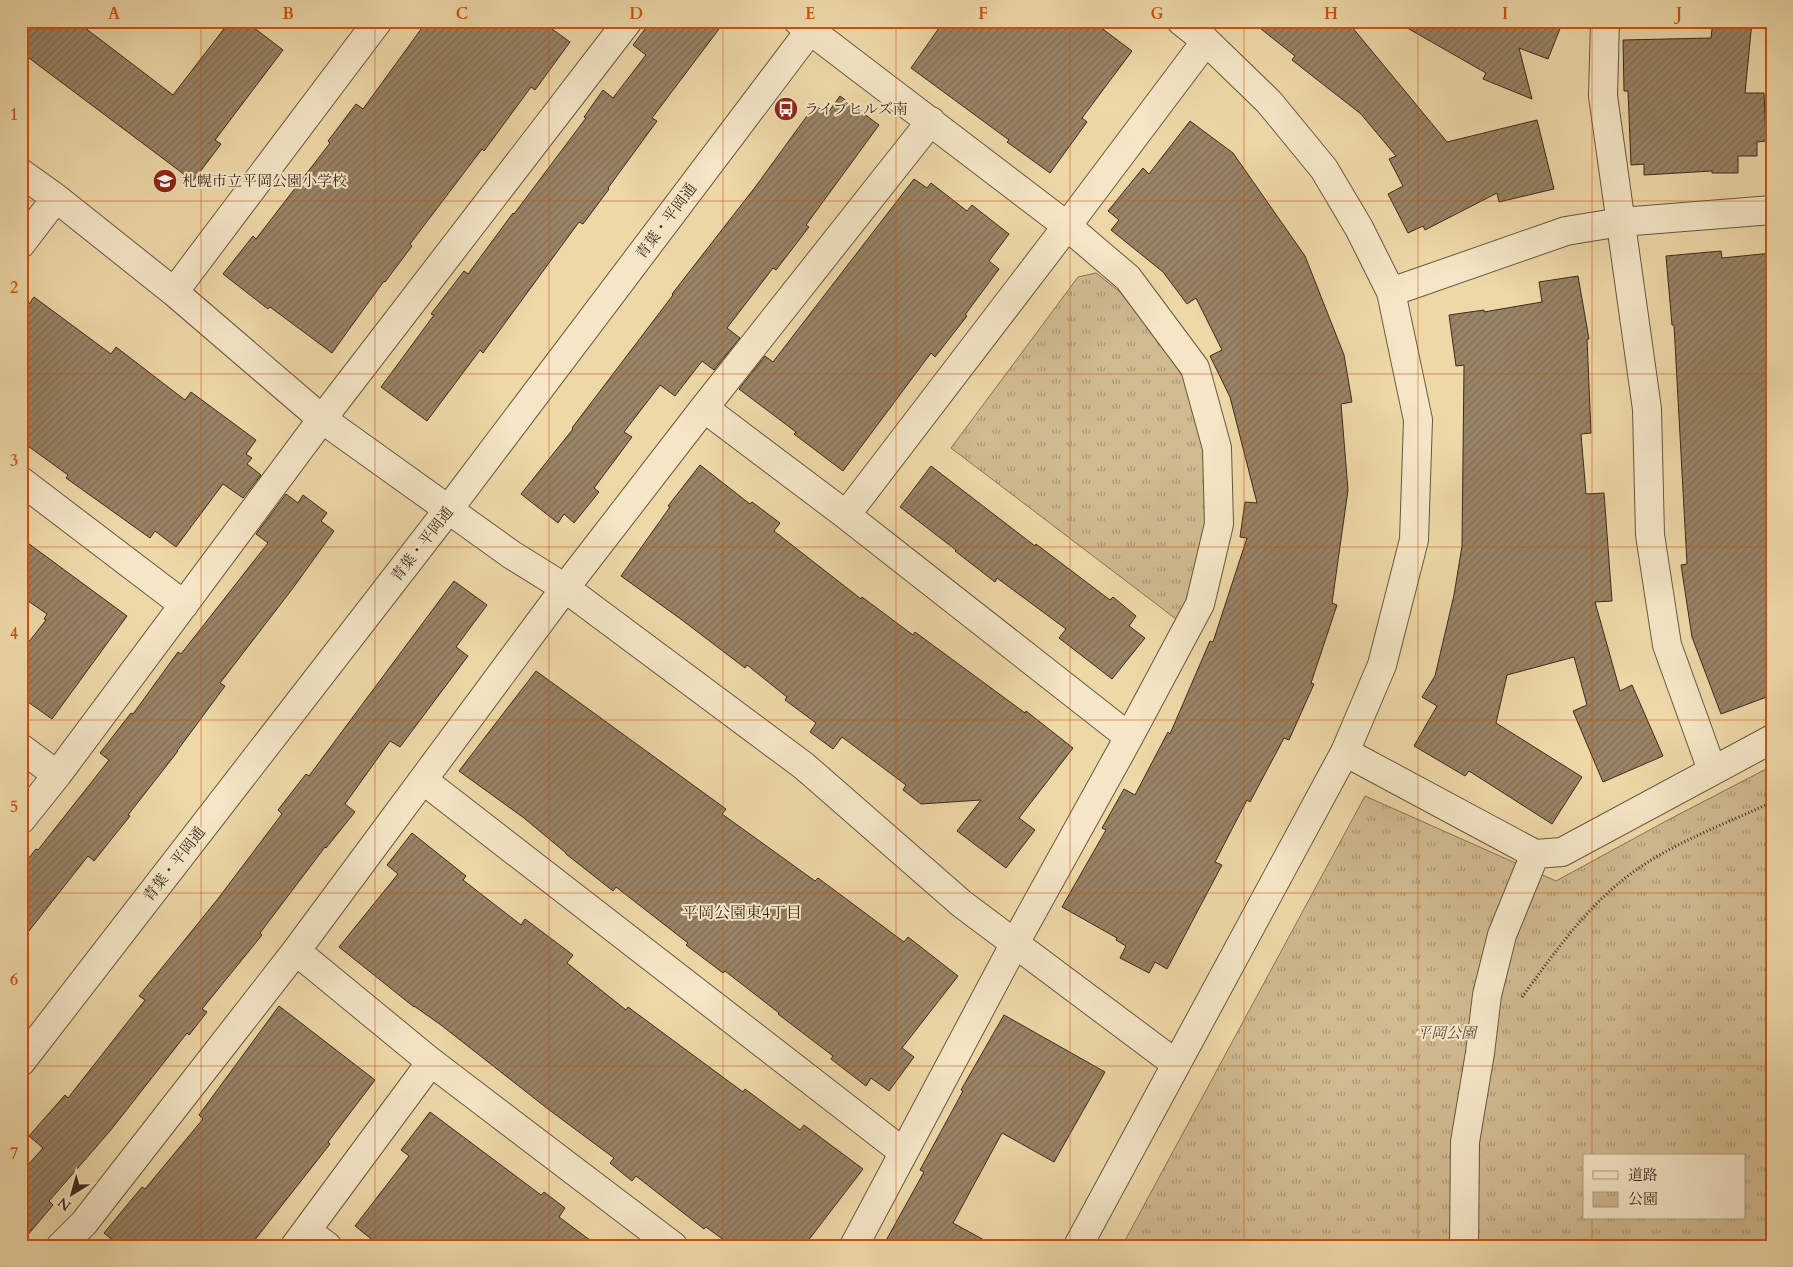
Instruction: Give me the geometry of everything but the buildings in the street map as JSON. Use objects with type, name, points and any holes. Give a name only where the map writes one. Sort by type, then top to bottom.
[{"type":"street","points":[[174,292],[378,21]]},
{"type":"street","points":[[21,820],[57,775],[322,419],[628,21]]},
{"type":"street","points":[[1078,1246],[1345,752],[1382,666],[1414,540],[1418,420],[1391,292],[1359,228],[1324,169],[1269,102],[1206,41],[1181,21]]},
{"type":"street","points":[[1605,21],[1603,96],[1648,409],[1650,536],[1667,645],[1712,770]]},
{"type":"street","points":[[808,24],[1067,226],[1128,278],[1195,368],[1217,448],[1219,524],[1200,604],[1015,943],[854,1246]]},
{"type":"street","name":"青葉・平岡通","points":[[21,1062],[448,510],[808,24]]},
{"type":"street","points":[[846,515],[1206,41]]},
{"type":"street","points":[[61,1246],[84,1223],[296,951],[565,588],[704,408],[931,121]]},
{"type":"street","points":[[21,173],[56,198],[174,292],[322,419],[512,555],[565,588],[804,766],[962,904],[1176,1064]]},
{"type":"street","points":[[21,244],[56,198]]},
{"type":"street","points":[[1391,292],[1566,230],[1621,222],[1772,210]]},
{"type":"street","points":[[704,408],[846,515],[1129,737]]},
{"type":"street","points":[[21,481],[184,604]]},
{"type":"street","points":[[1345,752],[1535,854],[1562,852],[1772,739]]},
{"type":"street","points":[[21,748],[57,775]]},
{"type":"street","points":[[423,780],[903,1152]]},
{"type":"street","points":[[1464,1246],[1464,1142],[1480,1053],[1487,995],[1502,935],[1535,854]]},
{"type":"street","points":[[296,951],[431,1062],[673,1246]]},
{"type":"street","points":[[310,1241],[431,1062]]},
{"type":"path","points":[[1520,998],[1567,935],[1605,895],[1645,864],[1697,836],[1772,802]]},
{"type":"green space","points":[[1096,273],[1120,292],[1156,337],[1190,387],[1205,432],[1209,504],[1203,571],[1180,622],[951,448],[1078,277]]},
{"type":"green space","name":"平岡公園","points":[[1772,766],[1772,1246],[1122,1246],[1365,796],[1556,881]]},
{"type":"place","name":"ライブヒルズ南","points":[[786,109]]},
{"type":"place","name":"札幌市立平岡公園小学校","points":[[165,181]]},
{"type":"district","name":"平岡公園東4丁目","points":[[742,912]]}]
